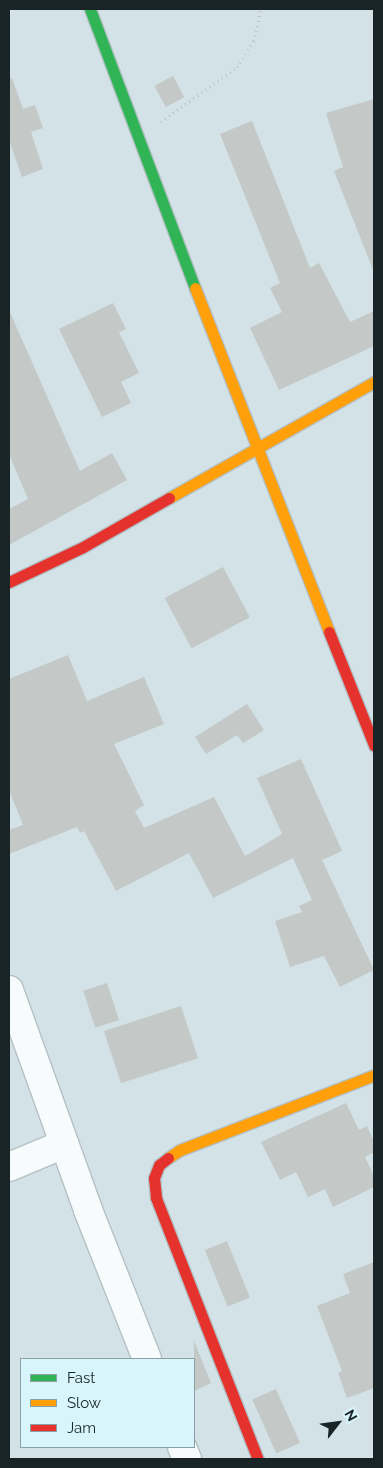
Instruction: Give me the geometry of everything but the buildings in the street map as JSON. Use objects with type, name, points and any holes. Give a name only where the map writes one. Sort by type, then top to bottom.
[{"type":"street","points":[[90,9],[140,137],[256,450],[374,745]]},
{"type":"street","points":[[9,582],[83,547],[374,382]]},
{"type":"street","points":[[9,990],[64,1144],[148,1358]]},
{"type":"street","points":[[258,1459],[180,1265],[156,1198],[154,1178],[159,1165],[180,1150],[374,1075]]},
{"type":"street","points":[[9,1167],[64,1144]]},
{"type":"path","points":[[140,137],[237,67],[254,41],[261,9]]},
{"type":"traffic: fast","points":[[90,9],[195,288]]},
{"type":"traffic: slow","points":[[195,288],[329,632]]},
{"type":"traffic: slow","points":[[169,498],[374,382]]},
{"type":"traffic: slow","points":[[168,1158],[180,1150],[374,1075]]},
{"type":"traffic: jam","points":[[9,582],[83,547],[169,498]]},
{"type":"traffic: jam","points":[[329,632],[374,745]]},
{"type":"traffic: jam","points":[[168,1158],[159,1165],[154,1178],[156,1198],[258,1459]]}]
